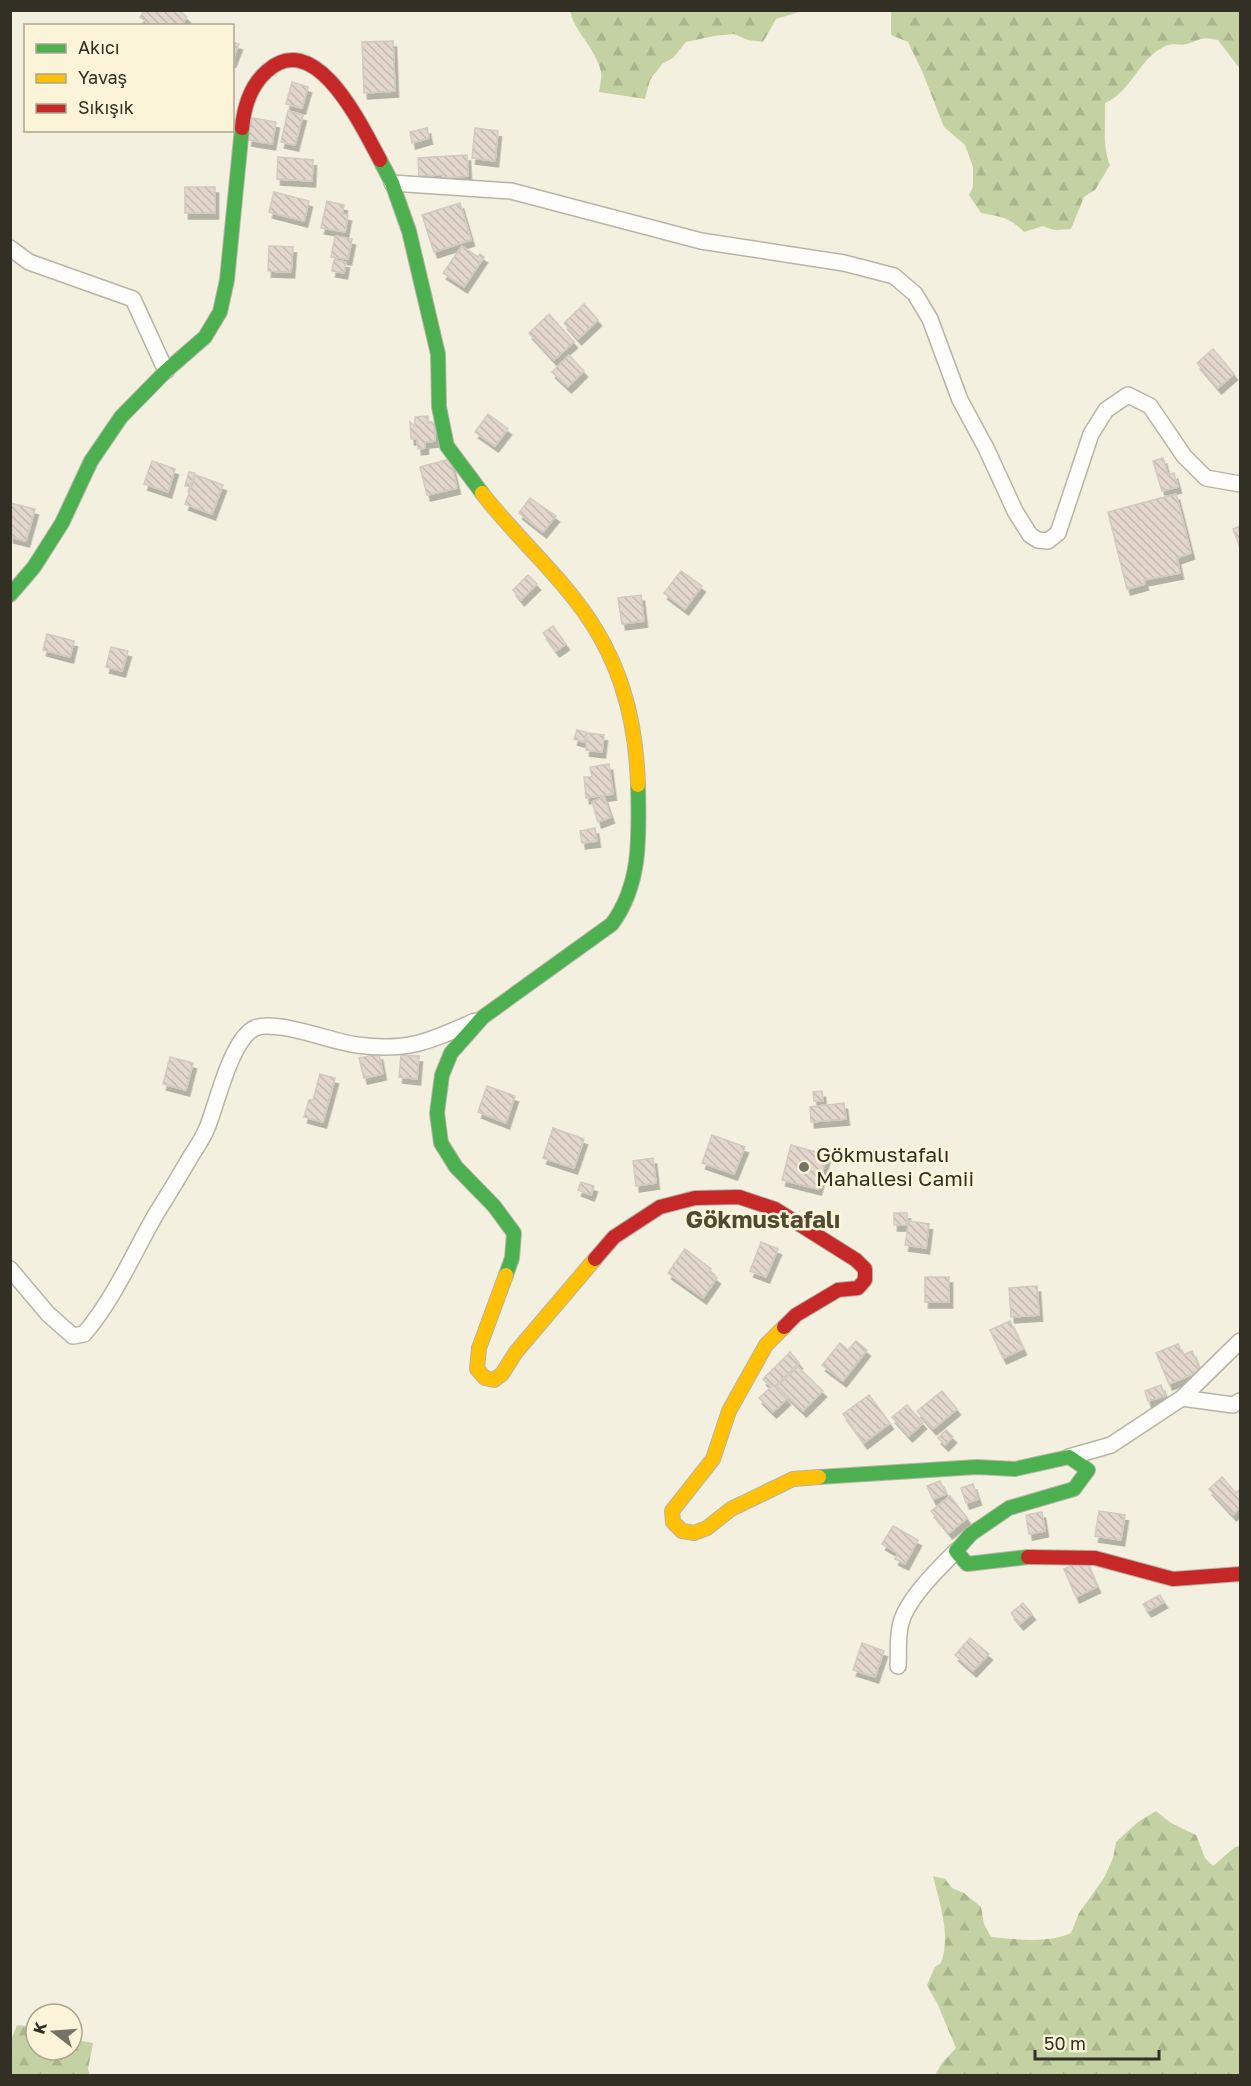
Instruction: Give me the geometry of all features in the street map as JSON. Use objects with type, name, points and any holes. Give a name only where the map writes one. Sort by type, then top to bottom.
[{"type":"street","points":[[10,595],[34,567],[62,523],[91,461],[121,417],[166,371],[205,337],[220,312],[227,280],[244,110],[258,79],[276,63],[299,60],[322,72],[342,93],[392,183],[409,231],[438,354],[439,407],[447,446],[496,513],[576,601],[612,657],[629,709],[637,755],[638,853],[623,909],[612,924],[483,1017],[435,1039],[410,1047],[358,1046],[284,1027],[257,1027],[244,1036],[227,1071],[207,1130],[100,1315],[84,1335],[73,1336],[48,1314],[10,1269]]},
{"type":"street","points":[[392,183],[511,191],[701,242],[844,263],[894,276],[915,294],[930,319],[960,400],[986,448],[1015,512],[1030,535],[1038,540],[1048,542],[1058,533],[1091,434],[1106,410],[1128,395],[1150,406],[1184,456],[1206,478],[1240,484]]},
{"type":"street","points":[[10,248],[29,262],[133,299],[166,371]]},
{"type":"street","points":[[483,1017],[451,1053],[442,1075],[437,1113],[441,1143],[456,1167],[494,1206],[514,1233],[512,1258],[478,1348],[477,1369],[484,1378],[494,1380],[502,1374],[516,1352],[614,1237],[660,1207],[695,1198],[739,1197],[775,1209],[856,1260],[865,1269],[865,1280],[858,1288],[838,1290],[796,1315],[766,1345],[729,1411],[713,1459],[672,1511],[673,1522],[682,1531],[694,1533],[707,1528],[731,1509],[793,1479],[977,1467],[1015,1469],[1069,1457],[1111,1444],[1182,1398],[1240,1341]]},
{"type":"street","points":[[1182,1398],[1233,1405],[1240,1401]]},
{"type":"street","points":[[898,1666],[901,1622],[916,1596],[938,1568],[971,1534],[1009,1508],[1074,1489],[1088,1470],[1069,1457]]},
{"type":"street","points":[[956,1551],[967,1564],[1022,1557],[1095,1558],[1173,1580],[1240,1574]]},
{"type":"green space","points":[[570,10],[802,11],[776,19],[763,42],[748,40],[734,34],[686,42],[673,58],[662,64],[650,80],[645,99],[599,92],[601,74],[598,63],[576,26]]},
{"type":"green space","points":[[891,11],[1240,11],[1240,69],[1218,40],[1202,39],[1185,45],[1168,45],[1158,50],[1142,65],[1122,91],[1105,103],[1105,142],[1110,165],[1095,190],[1084,197],[1071,229],[1054,230],[1043,226],[1024,232],[1005,218],[981,213],[969,195],[973,187],[973,167],[965,145],[944,127],[908,42],[891,35]]},
{"type":"green space","points":[[1156,1811],[1171,1823],[1196,1835],[1205,1858],[1213,1866],[1235,1847],[1240,1846],[1240,2075],[935,2075],[942,2063],[956,2048],[927,1985],[935,1967],[941,1963],[945,1941],[945,1930],[933,1876],[945,1879],[952,1888],[964,1893],[981,1907],[984,1924],[991,1937],[1052,1939],[1071,1933],[1079,1913],[1104,1878],[1113,1858],[1116,1842],[1138,1822]]},
{"type":"green space","points":[[17,2025],[24,2026],[24,2062],[84,2062],[84,2041],[93,2043],[88,2069],[90,2075],[11,2075],[11,2040]]},
{"type":"building","points":[[145,10],[179,10],[187,17],[182,24],[149,24],[140,17]]},
{"type":"building","points":[[393,41],[395,91],[364,93],[362,42]]},
{"type":"building","points":[[234,43],[239,44],[234,57]]},
{"type":"building","points":[[292,82],[308,87],[302,108],[286,104]]},
{"type":"building","points":[[288,111],[303,115],[295,145],[281,142]]},
{"type":"building","points":[[252,118],[276,122],[272,144],[248,140]]},
{"type":"building","points":[[427,128],[429,138],[412,143],[410,132]]},
{"type":"building","points":[[475,128],[498,131],[495,161],[472,158]]},
{"type":"building","points":[[467,155],[468,176],[442,178],[442,175],[419,176],[418,158]]},
{"type":"building","points":[[278,157],[313,160],[312,181],[277,179]]},
{"type":"building","points":[[185,187],[215,187],[215,213],[185,213]]},
{"type":"building","points":[[274,192],[309,201],[304,221],[269,212]]},
{"type":"building","points":[[327,201],[344,205],[342,214],[348,215],[345,232],[321,228]]},
{"type":"building","points":[[460,203],[471,240],[434,252],[422,215]]},
{"type":"building","points":[[335,236],[352,239],[348,259],[331,257]]},
{"type":"building","points":[[269,246],[293,247],[291,272],[268,271]]},
{"type":"building","points":[[462,246],[478,257],[480,254],[484,257],[464,287],[443,273]]},
{"type":"building","points":[[334,260],[346,262],[344,273],[332,271]]},
{"type":"building","points":[[584,304],[598,320],[578,339],[564,323]]},
{"type":"building","points":[[549,314],[574,342],[554,360],[529,333]]},
{"type":"building","points":[[1213,349],[1234,374],[1218,388],[1197,363]]},
{"type":"building","points":[[569,355],[584,371],[568,387],[552,372]]},
{"type":"building","points":[[488,414],[508,429],[495,446],[475,432]]},
{"type":"building","points":[[428,416],[428,423],[434,423],[435,441],[425,442],[425,448],[418,449],[417,439],[411,439],[410,422],[415,426],[415,417]]},
{"type":"building","points":[[1163,458],[1168,475],[1174,473],[1178,487],[1162,491],[1153,461]]},
{"type":"building","points":[[450,459],[457,488],[427,495],[420,467]]},
{"type":"building","points":[[152,461],[175,469],[168,492],[144,484]]},
{"type":"building","points":[[189,472],[195,473],[190,487],[185,486]]},
{"type":"building","points":[[196,475],[223,485],[212,514],[185,504]]},
{"type":"building","points":[[1176,494],[1191,553],[1177,558],[1180,573],[1144,580],[1145,584],[1127,589],[1108,512]]},
{"type":"building","points":[[530,498],[556,516],[543,532],[519,513]]},
{"type":"building","points":[[10,503],[35,509],[26,541],[10,537]]},
{"type":"building","points":[[1240,526],[1240,548],[1233,529]]},
{"type":"building","points":[[681,571],[702,586],[685,609],[664,593]]},
{"type":"building","points":[[528,575],[537,584],[521,600],[513,590]]},
{"type":"building","points":[[641,595],[644,621],[622,624],[618,598]]},
{"type":"building","points":[[553,626],[566,644],[556,651],[543,633]]},
{"type":"building","points":[[47,634],[74,641],[70,657],[43,650]]},
{"type":"building","points":[[111,647],[128,651],[122,671],[106,667]]},
{"type":"building","points":[[577,730],[586,732],[584,742],[574,739]]},
{"type":"building","points":[[587,733],[604,735],[602,752],[586,750]]},
{"type":"building","points":[[609,764],[613,794],[586,798],[584,777],[592,777],[590,767]]},
{"type":"building","points":[[604,797],[611,817],[598,822],[592,802]]},
{"type":"building","points":[[595,828],[597,841],[582,843],[580,831]]},
{"type":"building","points":[[379,1054],[383,1074],[364,1078],[359,1058]]},
{"type":"building","points":[[401,1055],[419,1056],[417,1079],[399,1077]]},
{"type":"building","points":[[170,1057],[193,1063],[186,1090],[163,1084]]},
{"type":"building","points":[[320,1074],[335,1078],[323,1122],[304,1117],[309,1100],[313,1100]]},
{"type":"building","points":[[487,1086],[515,1096],[506,1123],[478,1112]]},
{"type":"building","points":[[822,1091],[823,1101],[814,1101],[813,1092]]},
{"type":"building","points":[[844,1103],[846,1119],[811,1122],[810,1107]]},
{"type":"building","points":[[553,1128],[584,1139],[574,1168],[543,1158]]},
{"type":"building","points":[[712,1135],[745,1147],[734,1174],[702,1163]]},
{"type":"building","name":"Gökmustafalı Mahallesi Camii","points":[[791,1145],[827,1155],[818,1189],[782,1180]]},
{"type":"building","points":[[653,1158],[656,1183],[636,1186],[633,1161]]},
{"type":"building","points":[[581,1182],[594,1186],[591,1195],[578,1190]]},
{"type":"building","points":[[894,1213],[907,1213],[907,1225],[894,1225]]},
{"type":"building","points":[[909,1221],[929,1224],[926,1248],[905,1245]]},
{"type":"building","points":[[761,1242],[778,1249],[766,1277],[750,1271]]},
{"type":"building","points":[[685,1249],[711,1269],[709,1272],[717,1278],[703,1298],[668,1273]]},
{"type":"building","points":[[925,1277],[949,1277],[949,1302],[925,1302]]},
{"type":"building","points":[[1037,1286],[1039,1315],[1011,1317],[1009,1288]]},
{"type":"building","points":[[1010,1321],[1023,1349],[1003,1358],[990,1330]]},
{"type":"building","points":[[856,1341],[867,1350],[843,1381],[822,1365],[840,1343],[848,1350]]},
{"type":"building","points":[[1178,1344],[1183,1355],[1192,1351],[1200,1371],[1169,1384],[1156,1353]]},
{"type":"building","points":[[790,1352],[799,1363],[775,1386],[787,1399],[773,1412],[759,1398],[771,1387],[763,1379]]},
{"type":"building","points":[[798,1367],[823,1391],[803,1411],[777,1386]]},
{"type":"building","points":[[1161,1385],[1165,1396],[1148,1401],[1145,1391]]},
{"type":"building","points":[[942,1391],[957,1409],[933,1429],[917,1411]]},
{"type":"building","points":[[869,1395],[890,1423],[864,1443],[843,1414]]},
{"type":"building","points":[[907,1405],[923,1423],[909,1436],[892,1417]]},
{"type":"building","points":[[946,1430],[953,1437],[945,1445],[938,1438]]},
{"type":"building","points":[[1222,1477],[1236,1493],[1240,1489],[1240,1507],[1233,1515],[1209,1489]]},
{"type":"building","points":[[940,1481],[946,1494],[933,1499],[927,1486]]},
{"type":"building","points":[[973,1484],[978,1499],[966,1503],[961,1488]]},
{"type":"building","points":[[950,1496],[967,1518],[949,1533],[931,1511]]},
{"type":"building","points":[[1099,1511],[1125,1515],[1121,1540],[1095,1536]]},
{"type":"building","points":[[1042,1512],[1045,1531],[1029,1534],[1026,1515]]},
{"type":"building","points":[[893,1526],[918,1540],[905,1564],[895,1559],[898,1553],[882,1544]]},
{"type":"building","points":[[1085,1559],[1097,1587],[1076,1597],[1064,1569]]},
{"type":"building","points":[[1160,1595],[1164,1602],[1148,1611],[1143,1604]]},
{"type":"building","points":[[1023,1603],[1032,1614],[1020,1624],[1011,1613]]},
{"type":"building","points":[[970,1638],[989,1654],[973,1671],[955,1655]]},
{"type":"building","points":[[862,1643],[884,1651],[875,1677],[853,1670]]},
{"type":"traffic: fast","points":[[10,595],[34,567],[62,523],[91,461],[121,417],[166,371],[205,337],[220,312],[227,280],[242,128]]},
{"type":"traffic: fast","points":[[380,160],[392,183],[409,231],[438,354],[439,407],[447,446],[482,493]]},
{"type":"traffic: fast","points":[[506,1275],[512,1258],[514,1233],[494,1206],[456,1167],[441,1143],[437,1113],[442,1075],[451,1053],[483,1017],[612,924],[622,908],[634,875],[639,822],[638,785]]},
{"type":"traffic: fast","points":[[819,1477],[977,1467],[1015,1469],[1069,1457],[1088,1470],[1074,1489],[1009,1508],[971,1534],[956,1551],[967,1564],[1028,1557]]},
{"type":"traffic: slow","points":[[482,493],[565,587],[604,643],[629,711],[634,735],[638,785]]},
{"type":"traffic: slow","points":[[506,1275],[479,1348],[477,1369],[485,1378],[494,1380],[502,1374],[516,1352],[595,1259]]},
{"type":"traffic: slow","points":[[784,1327],[766,1345],[729,1411],[713,1459],[672,1511],[673,1522],[682,1531],[694,1533],[707,1528],[731,1509],[793,1479],[819,1477]]},
{"type":"traffic: jam","points":[[242,128],[249,97],[261,77],[285,61],[303,62],[320,71],[335,87],[362,126],[380,160]]},
{"type":"traffic: jam","points":[[595,1259],[614,1237],[660,1207],[695,1198],[739,1197],[775,1209],[856,1260],[865,1269],[865,1280],[858,1288],[838,1290],[796,1315],[784,1327]]},
{"type":"traffic: jam","points":[[1028,1557],[1095,1558],[1173,1579],[1240,1574]]},
{"type":"place","name":"Gökmustafalı Mahallesi Camii","points":[[804,1167]]},
{"type":"district","name":"Gökmustafalı","points":[[763,1220]]}]
